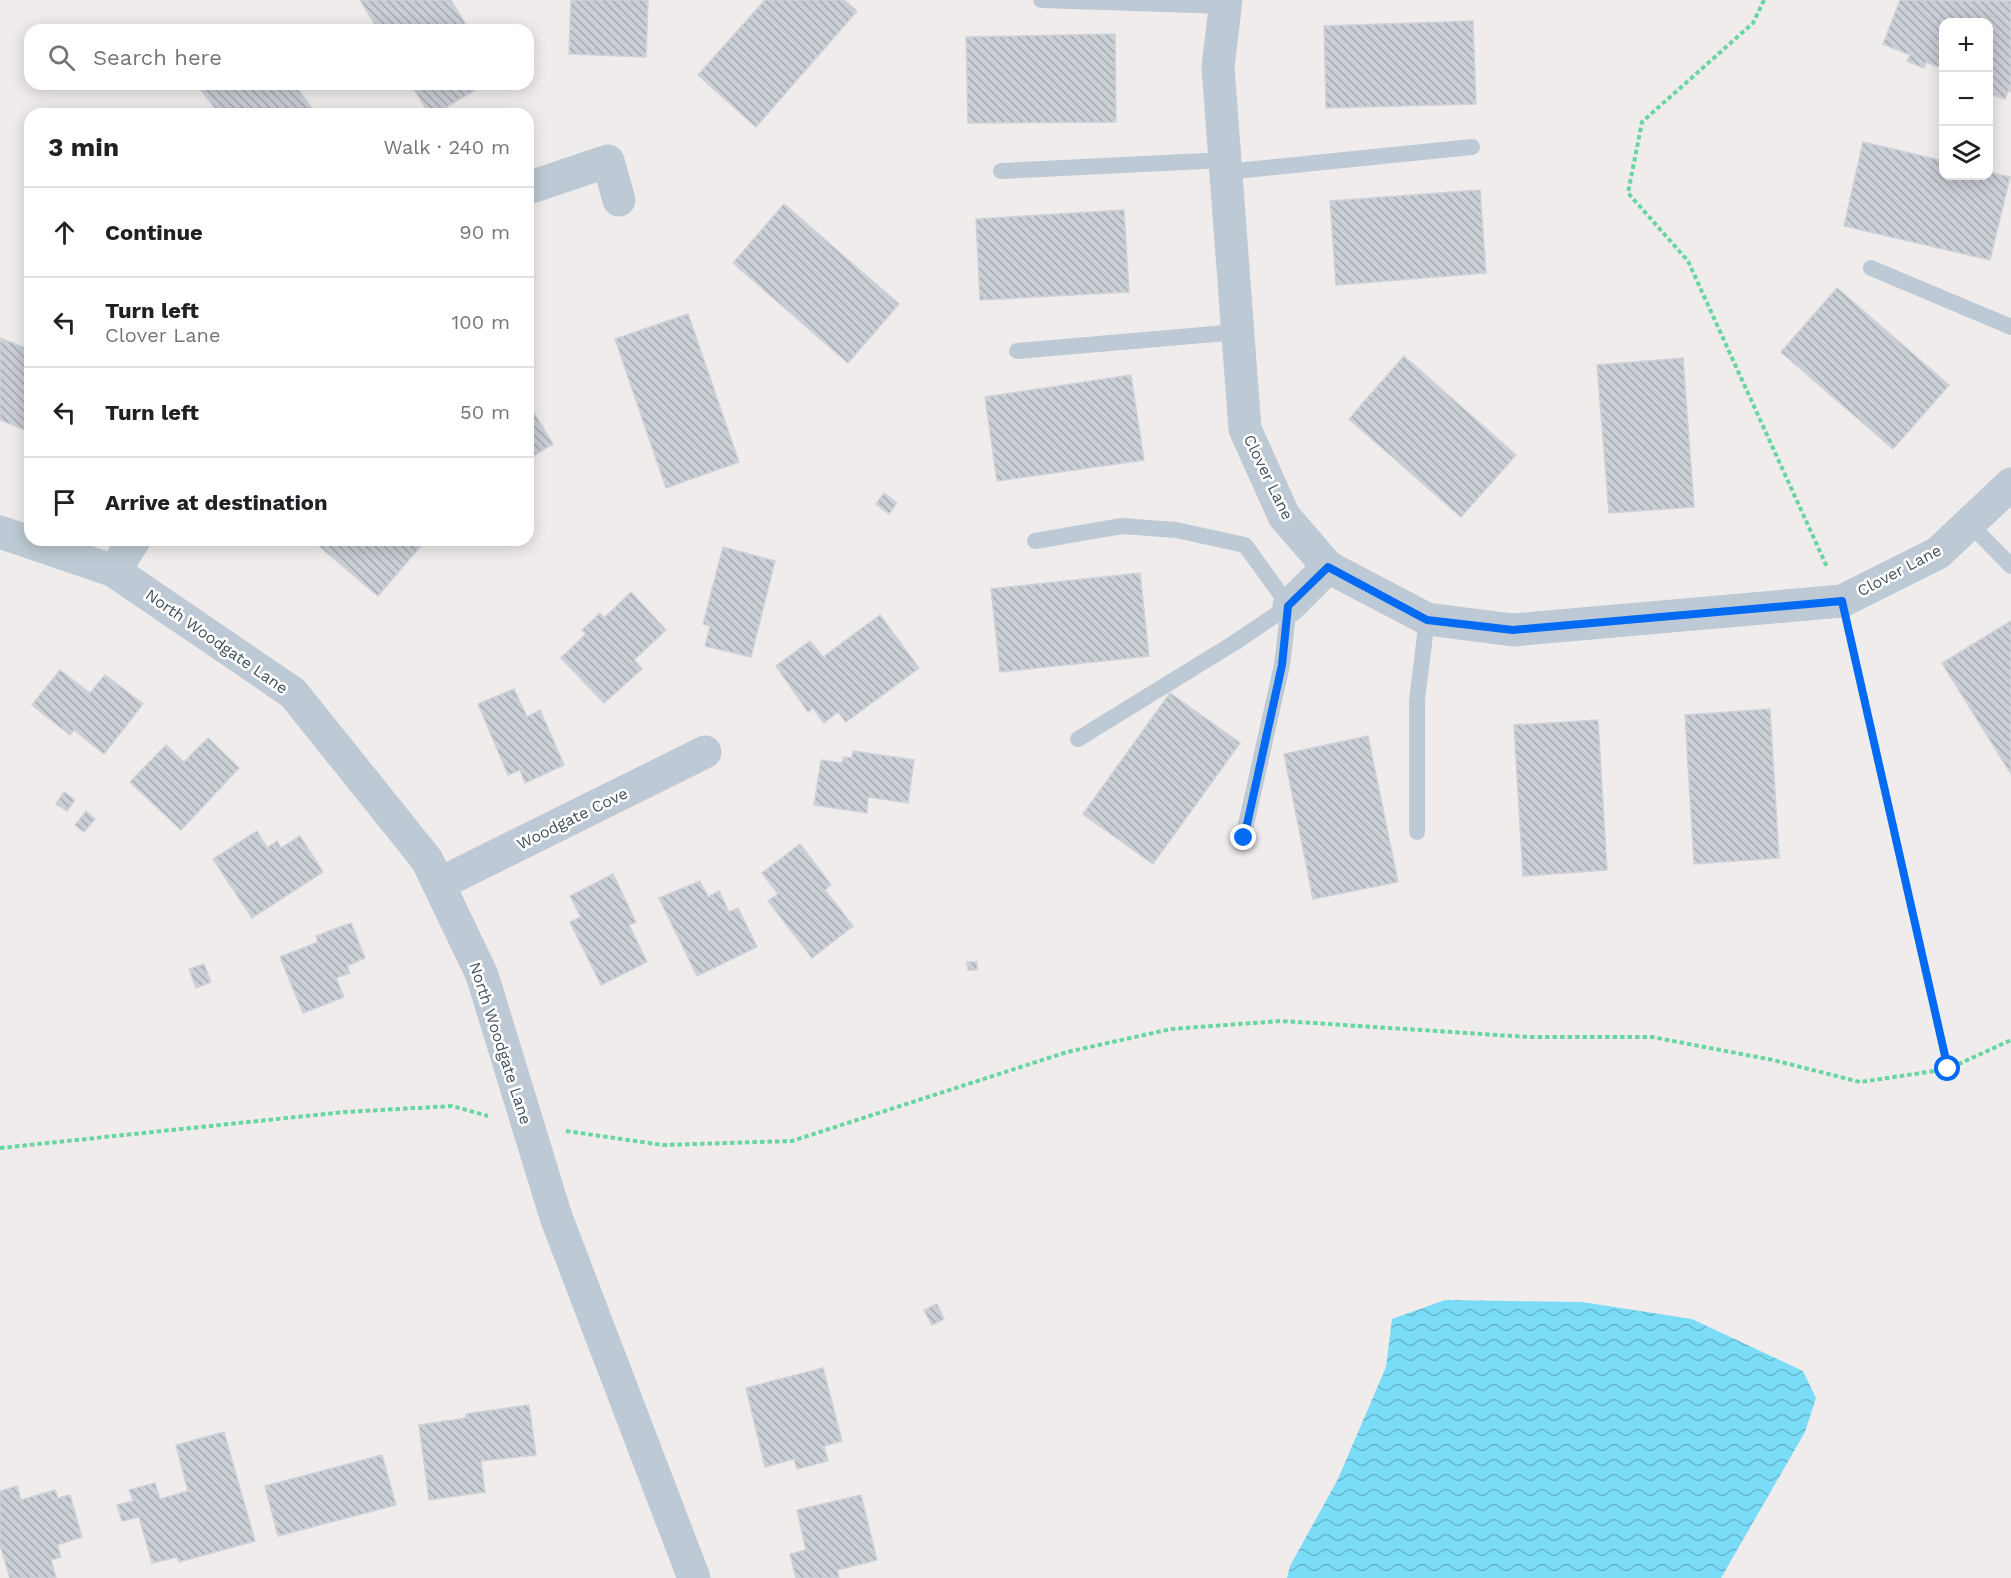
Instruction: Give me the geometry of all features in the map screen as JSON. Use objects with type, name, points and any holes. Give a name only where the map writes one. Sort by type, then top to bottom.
[{"type":"street","name":"Clover Lane","points":[[1226,3],[1218,67],[1245,429],[1284,516],[1328,567],[1427,620],[1513,630],[1842,601],[1938,553],[2011,484]]},
{"type":"street","points":[[534,186],[608,161],[619,200]]},
{"type":"street","name":"North Woodgate Lane","points":[[0,532],[24,540]]},
{"type":"street","name":"North Woodgate Lane","points":[[41,546],[114,571],[292,693],[427,860],[482,975],[556,1217],[694,1578]]},
{"type":"street","points":[[114,571],[130,546]]},
{"type":"street","points":[[1288,606],[1328,567]]},
{"type":"street","name":"Woodgate Cove","points":[[439,884],[705,752]]},
{"type":"lane","points":[[1041,0],[1226,3]]},
{"type":"lane","points":[[1001,171],[1226,166],[1472,147]]},
{"type":"lane","points":[[1870,268],[2011,327]]},
{"type":"lane","points":[[1017,351],[1238,332]]},
{"type":"lane","points":[[1970,523],[2011,566]]},
{"type":"lane","points":[[1035,541],[1122,526],[1176,530],[1245,545],[1288,606],[1282,665],[1244,838]]},
{"type":"lane","points":[[1078,739],[1234,643],[1288,606]]},
{"type":"lane","points":[[1417,832],[1417,700],[1427,620]]},
{"type":"path","points":[[1764,0],[1753,23],[1642,122],[1628,193],[1688,261],[1842,601],[1948,1069]]},
{"type":"path","points":[[0,1148],[344,1112],[452,1106],[528,1126],[663,1145],[792,1141],[1067,1052],[1171,1029],[1281,1022],[1529,1037],[1652,1037],[1773,1060],[1860,1082],[1948,1069],[2011,1040]]},
{"type":"water","points":[[1445,1300],[1582,1302],[1692,1319],[1803,1371],[1816,1398],[1805,1432],[1721,1578],[1287,1578],[1290,1566],[1338,1479],[1386,1367],[1392,1319]]},
{"type":"building","points":[[360,0],[451,0],[465,24],[374,24]]},
{"type":"building","points":[[571,0],[648,0],[646,57],[569,54]]},
{"type":"building","points":[[765,0],[844,0],[857,11],[756,127],[698,75]]},
{"type":"building","points":[[1900,0],[2011,1],[2011,92],[2008,91],[2005,99],[1993,95],[1993,18],[1939,18],[1939,67],[1926,62],[1924,68],[1907,61],[1910,55],[1883,44]]},
{"type":"building","points":[[1473,21],[1476,104],[1326,108],[1324,26]]},
{"type":"building","points":[[1115,34],[1116,122],[968,123],[966,37]]},
{"type":"building","points":[[201,90],[298,90],[312,108],[214,108]]},
{"type":"building","points":[[415,90],[475,90],[445,108],[425,108]]},
{"type":"building","points":[[1863,142],[1939,160],[1939,180],[1993,180],[1993,173],[2010,177],[1990,260],[1844,226]]},
{"type":"building","points":[[1480,190],[1486,273],[1336,285],[1330,201]]},
{"type":"building","points":[[784,204],[899,304],[848,363],[733,263]]},
{"type":"building","points":[[1124,210],[1129,292],[980,300],[976,219]]},
{"type":"building","points":[[1837,288],[1949,385],[1893,449],[1781,352]]},
{"type":"building","points":[[688,314],[739,462],[666,488],[615,339]]},
{"type":"building","points":[[0,338],[24,348],[24,430],[0,420]]},
{"type":"building","points":[[1404,356],[1516,455],[1461,517],[1349,419]]},
{"type":"building","points":[[1683,358],[1694,507],[1609,513],[1597,365]]},
{"type":"building","points":[[1131,375],[1144,460],[997,481],[985,397]]},
{"type":"building","points":[[534,413],[553,444],[534,455]]},
{"type":"building","points":[[884,493],[897,503],[889,514],[876,504]]},
{"type":"building","points":[[319,546],[421,546],[378,596]]},
{"type":"building","points":[[723,547],[775,561],[751,657],[705,646],[710,626],[703,624]]},
{"type":"building","points":[[1140,573],[1149,656],[1000,672],[991,589]]},
{"type":"building","points":[[631,592],[666,630],[634,660],[642,669],[604,703],[561,658],[586,634],[582,630],[600,613],[604,618]]},
{"type":"building","points":[[880,615],[919,668],[846,722],[838,712],[824,723],[813,708],[808,712],[776,666],[810,641],[823,657]]},
{"type":"building","points":[[2011,621],[2011,774],[1942,663]]},
{"type":"building","points":[[60,670],[90,693],[105,675],[143,704],[104,754],[74,730],[70,735],[32,705]]},
{"type":"building","points":[[514,689],[527,717],[540,710],[564,765],[525,783],[520,770],[508,775],[478,704]]},
{"type":"building","points":[[1170,693],[1240,743],[1153,864],[1083,814]]},
{"type":"building","points":[[1770,709],[1779,858],[1694,864],[1685,715]]},
{"type":"building","points":[[1598,720],[1607,870],[1523,876],[1514,725]]},
{"type":"building","points":[[1368,736],[1398,882],[1313,899],[1284,754]]},
{"type":"building","points":[[208,738],[239,768],[181,830],[130,782],[166,745],[184,762]]},
{"type":"building","points":[[853,751],[914,760],[908,803],[868,797],[867,813],[814,805],[821,760],[842,763],[844,757],[852,758]]},
{"type":"building","points":[[64,792],[75,800],[67,811],[56,804]]},
{"type":"building","points":[[86,811],[95,819],[84,832],[75,825]]},
{"type":"building","points":[[257,831],[267,848],[277,841],[281,848],[300,836],[323,872],[252,918],[213,859]]},
{"type":"building","points":[[800,844],[831,885],[825,890],[853,926],[812,958],[768,901],[778,894],[762,873]]},
{"type":"building","points":[[613,874],[636,922],[629,925],[647,962],[601,985],[570,922],[581,917],[570,896]]},
{"type":"building","points":[[700,881],[708,897],[719,891],[729,912],[738,908],[757,947],[697,976],[659,898]]},
{"type":"building","points":[[351,923],[365,958],[347,966],[350,973],[336,978],[344,997],[303,1013],[280,957],[318,942],[316,936]]},
{"type":"building","points":[[967,962],[977,962],[977,970],[968,970]]},
{"type":"building","points":[[204,964],[211,982],[196,988],[189,969]]},
{"type":"building","points":[[937,1304],[944,1319],[932,1325],[924,1310]]},
{"type":"building","points":[[823,1368],[842,1441],[824,1446],[828,1461],[797,1469],[794,1459],[765,1467],[746,1388]]},
{"type":"building","points":[[529,1405],[536,1455],[481,1461],[485,1492],[429,1500],[419,1425],[466,1418],[466,1414]]},
{"type":"building","points":[[224,1432],[255,1541],[179,1562],[177,1557],[152,1563],[139,1517],[122,1521],[117,1505],[133,1501],[129,1490],[155,1483],[160,1499],[188,1491],[176,1445]]},
{"type":"building","points":[[382,1455],[396,1505],[278,1536],[265,1486]]},
{"type":"building","points":[[17,1486],[21,1500],[55,1490],[58,1498],[70,1495],[82,1537],[57,1545],[61,1557],[51,1560],[56,1578],[10,1578],[0,1545],[0,1491]]},
{"type":"building","points":[[861,1495],[877,1560],[837,1570],[839,1578],[796,1578],[790,1554],[806,1550],[797,1510]]},
{"type":"route","points":[[1244,838],[1282,665],[1288,606],[1328,567],[1427,620],[1513,630],[1842,601],[1948,1069]]}]
